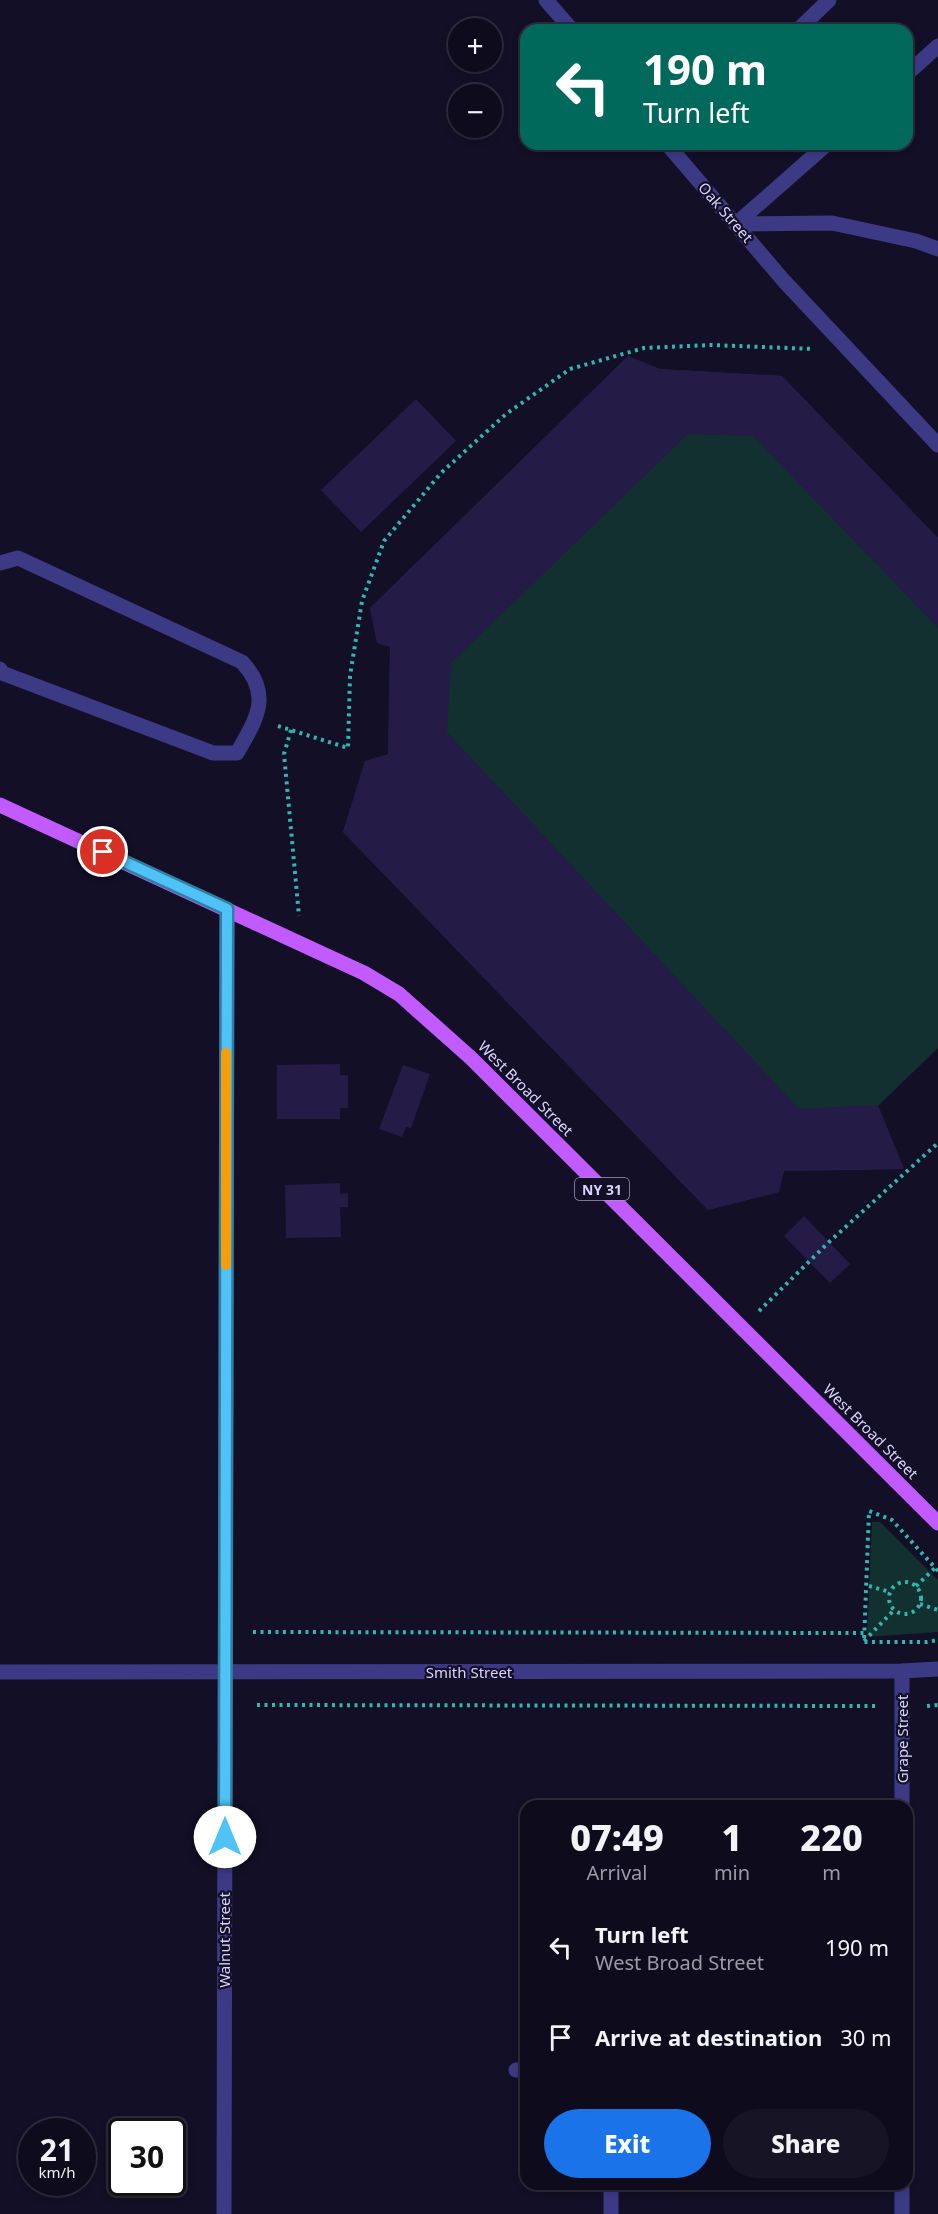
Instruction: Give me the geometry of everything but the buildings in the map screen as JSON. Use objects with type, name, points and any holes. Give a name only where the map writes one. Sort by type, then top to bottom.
[{"type":"main road","name":"West Broad Street","points":[[0,805],[364,973],[399,994],[434,1023],[938,1523]]},
{"type":"street","points":[[546,0],[567,24]]},
{"type":"street","points":[[804,24],[829,0]]},
{"type":"street","points":[[913,68],[938,46]]},
{"type":"street","name":"Oak Street","points":[[675,150],[784,281],[938,444]]},
{"type":"street","points":[[736,225],[820,150]]},
{"type":"street","points":[[736,225],[832,223],[916,241],[938,249]]},
{"type":"street","points":[[0,563],[18,558],[242,662],[254,675],[260,698],[254,723],[237,753],[213,753],[1,673]]},
{"type":"street","name":"Walnut Street","points":[[224,2214],[227,909]]},
{"type":"street","name":"Smith Street","points":[[0,1672],[902,1671],[938,1669]]},
{"type":"street","name":"Grape Street","points":[[902,1671],[902,1800]]},
{"type":"street","points":[[610,2190],[611,2214]]},
{"type":"street","points":[[902,2190],[902,2214]]},
{"type":"path","points":[[269,723],[348,748],[350,676],[362,601],[384,541],[449,466],[506,414],[570,369],[644,348],[711,345],[776,346],[850,351]]},
{"type":"path","points":[[291,730],[284,754],[301,944]]},
{"type":"path","points":[[742,1328],[829,1242],[938,1143]]},
{"type":"path","points":[[864,1642],[869,1510],[892,1520],[937,1570],[916,1586]]},
{"type":"path","points":[[900,1582],[910,1582],[920,1593],[920,1604],[917,1609],[902,1614],[894,1610],[890,1603],[890,1592],[900,1582]]},
{"type":"path","points":[[869,1586],[890,1592]]},
{"type":"path","points":[[920,1604],[938,1610]]},
{"type":"path","points":[[864,1642],[894,1610]]},
{"type":"path","points":[[254,1632],[864,1633]]},
{"type":"path","points":[[864,1642],[938,1640]]},
{"type":"path","points":[[257,1705],[938,1706]]},
{"type":"green space","points":[[628,356],[660,369],[782,376],[938,538],[938,1048],[878,1106],[904,1169],[784,1171],[779,1192],[708,1210],[343,832],[365,761],[388,754],[390,647],[377,643],[370,608]]},
{"type":"green space","points":[[872,1522],[880,1522],[938,1580],[938,1632],[867,1637]]},
{"type":"slow traffic","points":[[226,1053],[226,1265]]},
{"type":"route","points":[[103,852],[227,909],[225,1837]]}]
